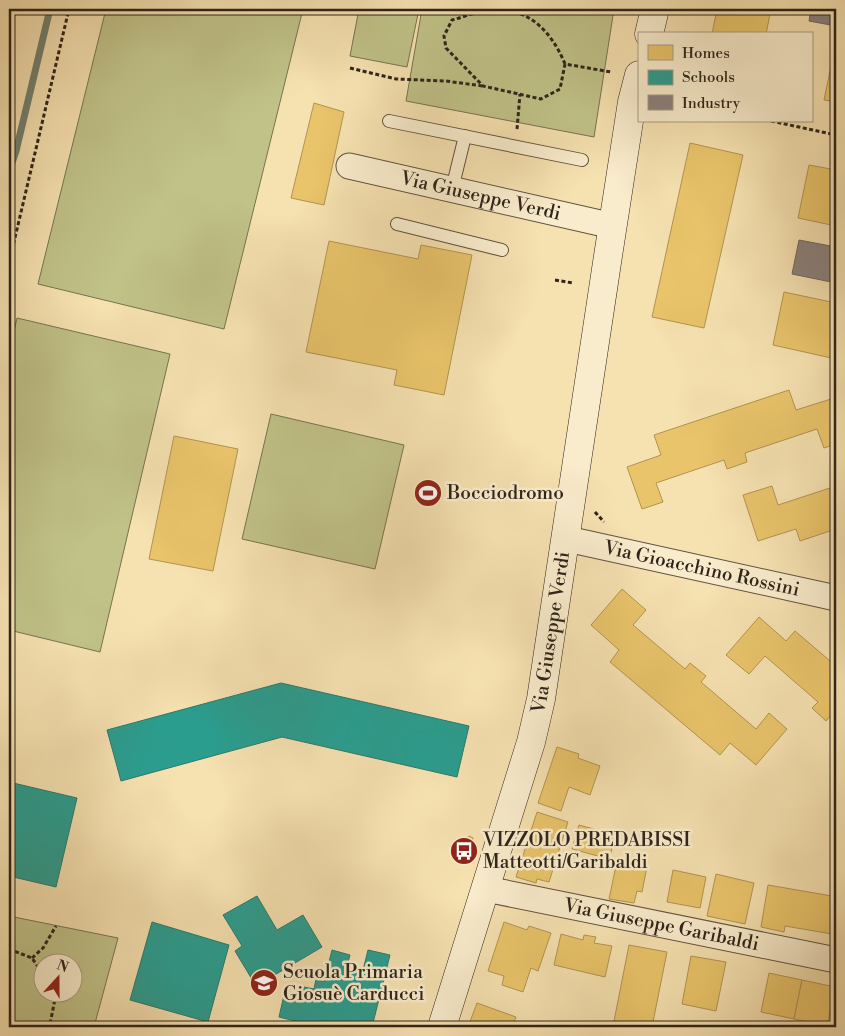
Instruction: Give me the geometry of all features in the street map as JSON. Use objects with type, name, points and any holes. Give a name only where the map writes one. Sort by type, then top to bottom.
[{"type":"street","points":[[649,32],[655,9]]},
{"type":"street","name":"Via Giuseppe Verdi","points":[[442,1027],[537,720],[632,102],[638,79]]},
{"type":"street","name":"Via Giuseppe Verdi","points":[[350,166],[613,226]]},
{"type":"street","name":"Via Gioacchino Rossini","points":[[566,539],[836,598]]},
{"type":"street","name":"Via Giuseppe Garibaldi","points":[[486,889],[836,960]]},
{"type":"lane","points":[[389,121],[582,160]]},
{"type":"lane","points":[[452,189],[465,136]]},
{"type":"lane","points":[[397,224],[502,250]]},
{"type":"path","points":[[9,263],[69,9]]},
{"type":"path","points":[[350,68],[396,79],[446,81],[484,86],[541,99],[560,89],[566,64],[549,32],[534,19],[512,12],[490,10],[452,20],[444,36],[446,48],[484,86]]},
{"type":"path","points":[[566,64],[611,72]]},
{"type":"path","points":[[516,147],[520,94]]},
{"type":"path","points":[[775,122],[836,135]]},
{"type":"path","points":[[555,280],[573,283]]},
{"type":"path","points":[[589,505],[609,527]]},
{"type":"path","points":[[36,954],[43,948],[56,926]]},
{"type":"path","points":[[9,949],[32,958]]},
{"type":"path","points":[[45,1027],[51,1026],[54,1004]]},
{"type":"green space","points":[[106,9],[303,9],[224,329],[38,284]]},
{"type":"green space","points":[[359,9],[419,9],[407,67],[350,56]]},
{"type":"green space","points":[[422,9],[614,9],[594,137],[406,101]]},
{"type":"green space","points":[[17,318],[170,354],[100,652],[9,630],[9,354]]},
{"type":"green space","points":[[271,414],[404,445],[375,569],[242,539]]},
{"type":"green space","points":[[9,916],[118,938],[94,1027],[9,1027]]},
{"type":"building: Homes","points":[[717,9],[771,9],[766,32],[712,32]]},
{"type":"building: Homes","points":[[836,47],[836,102],[824,100]]},
{"type":"building: Homes","points":[[314,103],[344,112],[324,205],[291,198]]},
{"type":"building: Homes","points":[[690,143],[743,155],[704,328],[652,317]]},
{"type":"building: Homes","points":[[809,165],[836,170],[836,226],[798,218]]},
{"type":"building: Homes","points":[[329,241],[418,259],[421,245],[472,255],[444,395],[394,385],[397,370],[306,352]]},
{"type":"building: Homes","points":[[784,292],[836,303],[836,359],[773,345]]},
{"type":"building: Homes","points":[[789,390],[796,410],[831,399],[836,414],[836,444],[824,448],[817,429],[745,453],[747,462],[727,469],[724,460],[656,483],[663,502],[642,509],[627,467],[661,455],[654,435]]},
{"type":"building: Homes","points":[[174,436],[238,449],[213,571],[149,559]]},
{"type":"building: Homes","points":[[772,486],[778,505],[836,486],[836,529],[800,541],[796,529],[758,541],[743,495]]},
{"type":"building: Homes","points":[[622,589],[646,610],[633,625],[685,669],[690,663],[706,676],[701,682],[756,729],[769,713],[787,729],[756,765],[730,743],[720,755],[610,662],[619,650],[591,625]]},
{"type":"building: Homes","points":[[759,617],[786,641],[795,631],[836,666],[836,718],[832,714],[826,721],[812,708],[818,702],[765,656],[749,674],[726,655]]},
{"type":"building: Homes","points":[[557,747],[579,754],[578,758],[600,766],[590,795],[569,787],[561,811],[538,803]]},
{"type":"building: Homes","points":[[537,812],[568,822],[549,882],[537,879],[536,883],[516,877]]},
{"type":"building: Homes","points":[[579,825],[616,835],[609,859],[572,849]]},
{"type":"building: Homes","points":[[469,836],[473,838],[470,848],[465,846]]},
{"type":"building: Homes","points":[[617,861],[647,867],[642,892],[637,891],[634,903],[609,899]]},
{"type":"building: Homes","points":[[673,870],[706,877],[700,908],[667,902]]},
{"type":"building: Homes","points":[[836,872],[836,943],[833,943],[832,934],[785,926],[784,932],[761,927],[768,885],[832,896]]},
{"type":"building: Homes","points":[[716,874],[754,883],[745,924],[707,916]]},
{"type":"building: Homes","points":[[504,922],[527,930],[529,926],[551,933],[538,971],[531,968],[523,992],[502,985],[504,976],[488,971]]},
{"type":"building: Homes","points":[[561,934],[583,940],[584,935],[596,937],[594,943],[612,946],[605,977],[554,965]]},
{"type":"building: Homes","points":[[629,945],[667,952],[652,1027],[614,1021]]},
{"type":"building: Homes","points":[[691,956],[726,962],[716,1011],[682,1004]]},
{"type":"building: Homes","points":[[769,973],[802,980],[794,1019],[761,1012]]},
{"type":"building: Homes","points":[[802,980],[835,987],[827,1026],[794,1019]]},
{"type":"building: Homes","points":[[477,1003],[516,1017],[512,1027],[468,1027]]},
{"type":"building: Schools","points":[[281,683],[469,726],[457,777],[282,737],[121,781],[107,730]]},
{"type":"building: Schools","points":[[9,782],[77,798],[56,887],[9,876]]},
{"type":"building: Schools","points":[[257,896],[277,930],[303,915],[322,947],[256,986],[235,951],[242,946],[223,915]]},
{"type":"building: Schools","points":[[152,922],[229,945],[208,1022],[130,1000]]},
{"type":"building: Schools","points":[[332,950],[350,955],[347,966],[363,970],[368,950],[390,955],[372,1027],[352,1023],[351,1027],[319,1027],[279,1017],[284,995],[301,999],[304,987],[314,989],[316,979],[324,982]]},
{"type":"building: Industry","points":[[811,9],[836,9],[836,26],[809,21]]},
{"type":"building: Industry","points":[[799,240],[836,247],[836,283],[792,274]]},
{"type":"waterway","points":[[9,172],[16,151],[50,9]]},
{"type":"place","name":"Bocciodromo","points":[[428,493]]},
{"type":"place","name":"VIZZOLO PREDABISSI Matteotti/Garibaldi","points":[[464,851]]},
{"type":"place","name":"Scuola Primaria Giosuè Carducci","points":[[264,983]]}]
